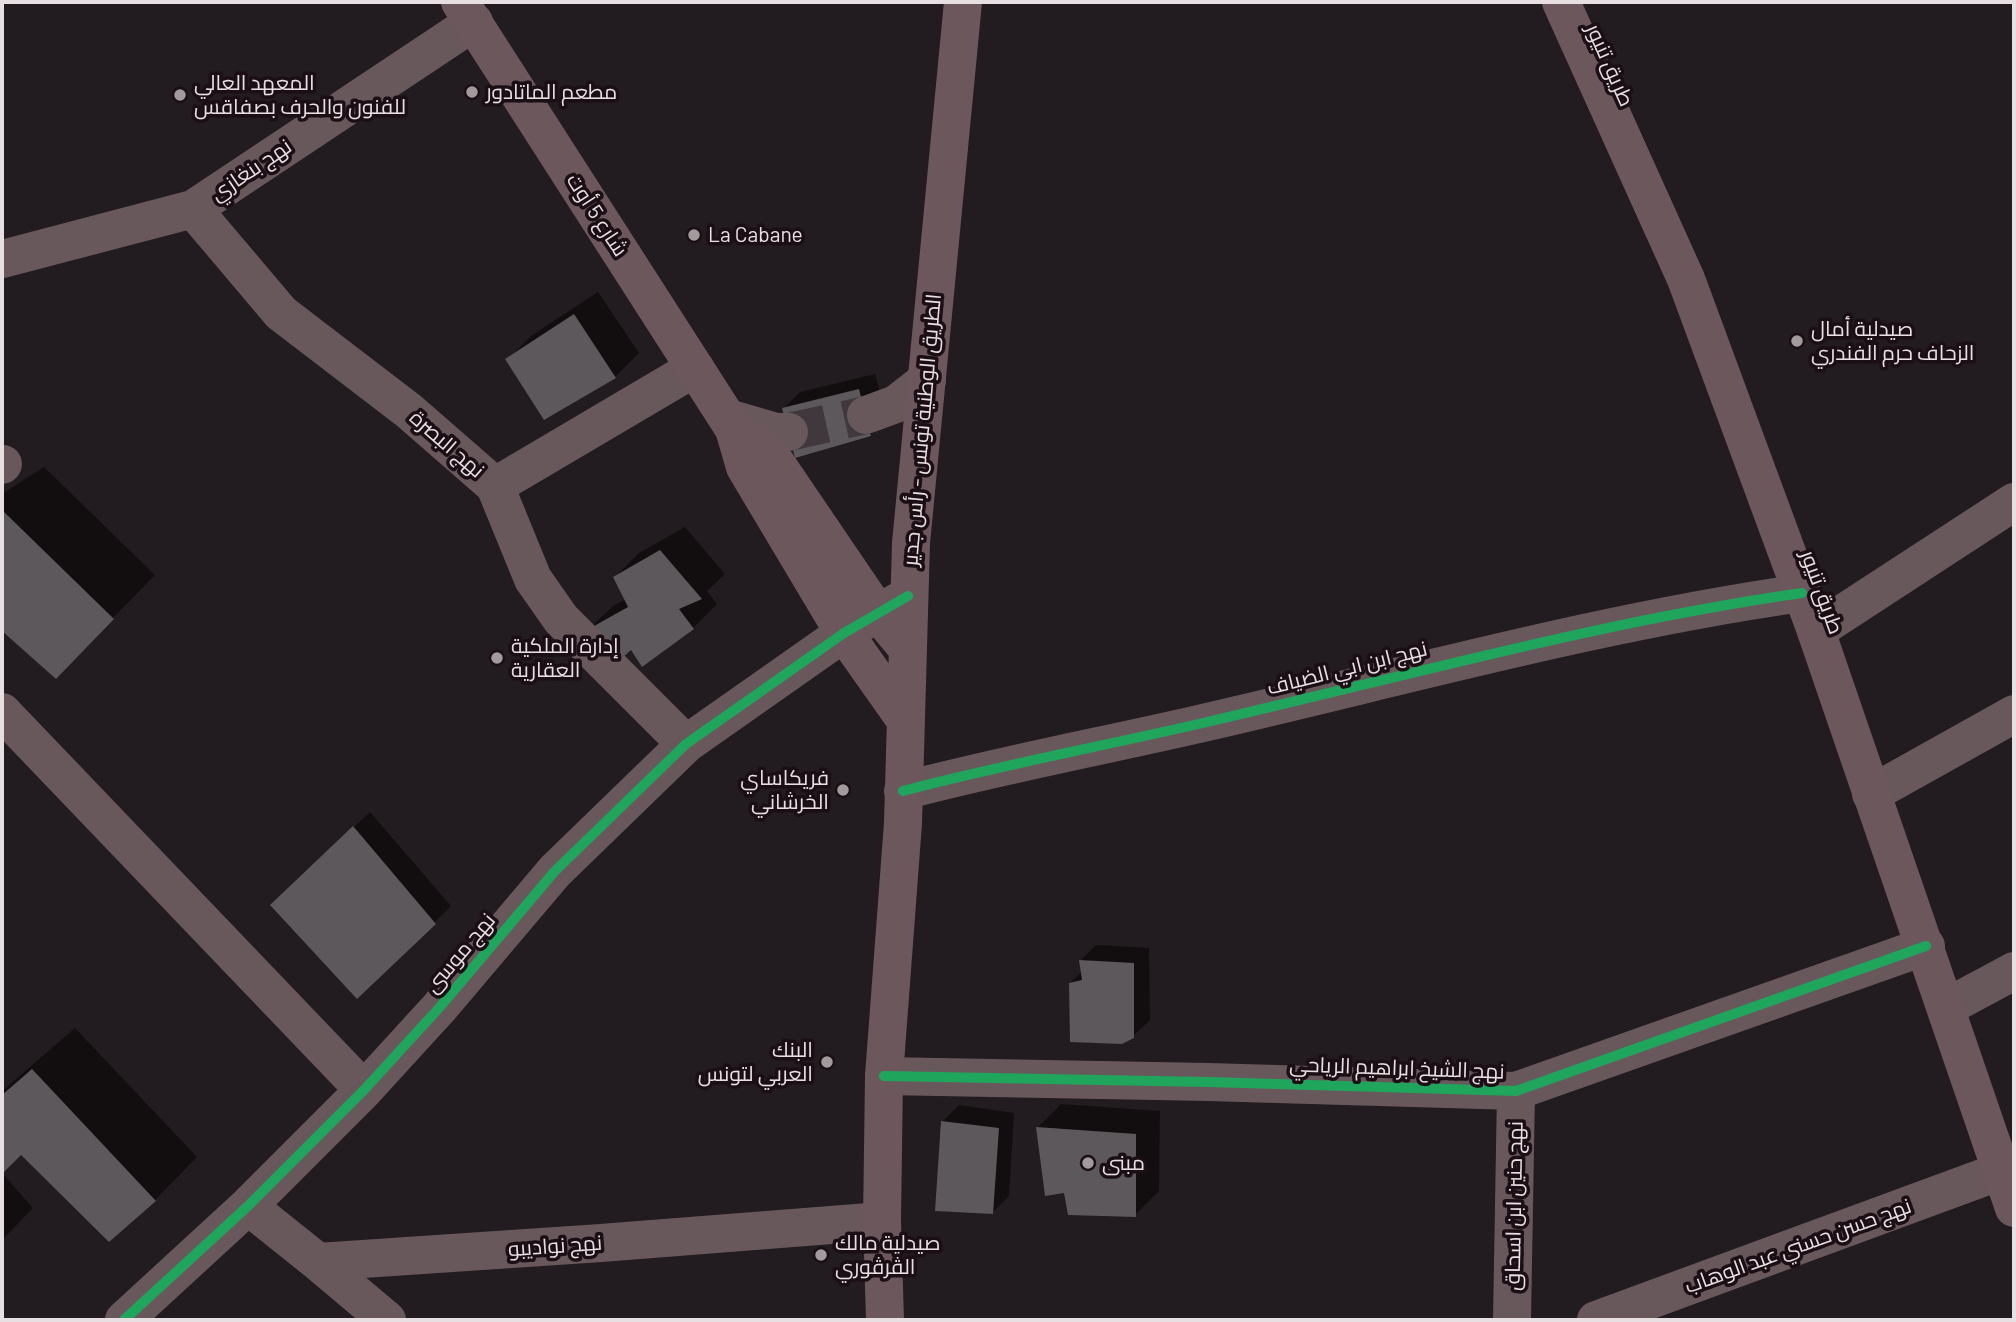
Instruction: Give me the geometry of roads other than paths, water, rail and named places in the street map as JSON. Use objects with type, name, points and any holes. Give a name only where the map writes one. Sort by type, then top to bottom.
[{"type":"main road","name":"الطريق الوطنية تونس - رأس جدير","points":[[885,1320],[882,1221],[884,1076],[903,823],[907,648],[893,604],[927,380],[963,2]]},
{"type":"main road","name":"طريق تنيور","points":[[1561,2],[1686,279],[1816,631],[2014,1208]]},
{"type":"main road","name":"شارع 5 أوت","points":[[467,12],[731,424],[745,467],[844,633],[906,721]]},
{"type":"main road","name":"شارع 5 أوت","points":[[731,424],[769,453],[893,604]]},
{"type":"street","name":"نهج بنغازي","points":[[2,259],[193,209],[467,12]]},
{"type":"street","name":"نهج البصرة","points":[[193,209],[281,313],[409,411],[495,486],[533,579],[561,619],[685,744]]},
{"type":"street","points":[[495,486],[695,368]]},
{"type":"street","points":[[866,415],[896,404],[927,380]]},
{"type":"street","points":[[731,424],[789,432]]},
{"type":"street","points":[[1816,631],[2014,502]]},
{"type":"street","name":"نهج ابن ابي الضياف","points":[[903,791],[977,771],[1202,723],[1626,622],[1802,593]]},
{"type":"street","name":"نهج موسى","points":[[124,1320],[248,1206],[364,1090],[439,1008],[555,871],[685,744],[844,633],[893,604]]},
{"type":"street","points":[[2,712],[364,1090]]},
{"type":"street","points":[[1871,794],[2014,714]]},
{"type":"street","name":"نهج الشيخ ابراهيم الرياحي","points":[[884,1076],[1516,1091],[1926,946]]},
{"type":"street","points":[[1947,1007],[2014,971]]},
{"type":"street","name":"نهج حنين ابن اسحاق","points":[[1512,1320],[1516,1091]]},
{"type":"street","name":"نهج حسن حسني عبد الوهاب","points":[[1596,1320],[2001,1171]]},
{"type":"street","points":[[248,1206],[387,1320]]},
{"type":"street","name":"نهج نواديبو","points":[[318,1262],[882,1221]]},
{"type":"tunnel","points":[[789,432],[866,415]]},
{"type":"place","name":"مطعم الماتادور","points":[[472,92]]},
{"type":"place","name":"المعهد العالي للفنون والحرف بصفاقس","points":[[180,95]]},
{"type":"place","name":"La Cabane","points":[[694,235]]},
{"type":"place","name":"صيدلية أمال الزحاف حرم الفندري","points":[[1797,341]]},
{"type":"place","name":"إدارة الملكية العقارية","points":[[497,658]]},
{"type":"place","name":"فريكاساي الخرشاني","points":[[843,790]]},
{"type":"place","name":"البنك العربي لتونس","points":[[827,1062]]},
{"type":"place","name":"مبنى","points":[[1088,1163]]},
{"type":"place","name":"صيدلية مالك الڤرڤوري","points":[[821,1255]]}]
